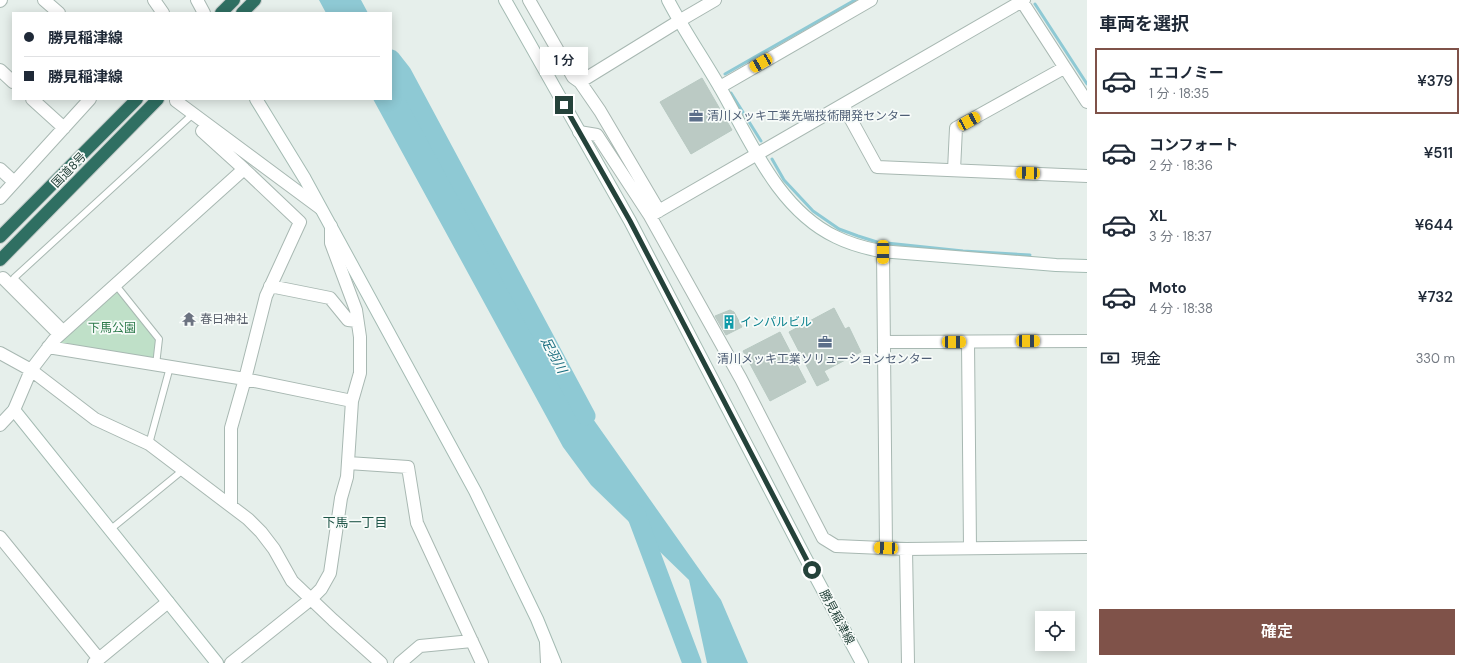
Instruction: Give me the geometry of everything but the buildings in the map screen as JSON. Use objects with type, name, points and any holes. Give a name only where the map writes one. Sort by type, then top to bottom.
[{"type":"highway","points":[[222,12],[234,0]]},
{"type":"highway","points":[[243,12],[255,0]]},
{"type":"highway","name":"国道8号","points":[[0,237],[136,100]]},
{"type":"highway","name":"国道8号","points":[[0,260],[157,100]]},
{"type":"street","points":[[44,0],[58,12]]},
{"type":"street","points":[[154,0],[162,12]]},
{"type":"street","points":[[197,0],[203,12]]},
{"type":"street","name":"勝見稲津線","points":[[505,0],[630,221],[805,557],[862,663]]},
{"type":"street","points":[[529,0],[572,78],[580,82],[600,111],[824,538],[836,546],[906,549],[1087,547]]},
{"type":"street","points":[[668,0],[781,192],[808,219],[836,237],[859,246],[883,252],[1087,266]]},
{"type":"street","points":[[580,82],[715,0]]},
{"type":"street","points":[[720,87],[871,0]]},
{"type":"street","points":[[655,214],[1022,1],[1087,102]]},
{"type":"street","points":[[954,170],[956,128],[1064,68]]},
{"type":"street","points":[[0,70],[12,81]]},
{"type":"street","points":[[33,100],[64,128]]},
{"type":"street","points":[[0,198],[89,100]]},
{"type":"street","points":[[257,100],[320,208],[474,491],[537,619],[555,663]]},
{"type":"street","points":[[176,102],[320,208]]},
{"type":"street","points":[[843,105],[877,167],[1087,176]]},
{"type":"street","points":[[208,125],[202,131],[300,222],[266,296],[245,379],[230,428],[231,506]]},
{"type":"street","points":[[579,132],[598,134],[655,214]]},
{"type":"street","points":[[0,169],[14,182]]},
{"type":"street","points":[[0,425],[14,410],[31,370],[62,331],[244,169]]},
{"type":"street","points":[[231,663],[311,599],[321,589],[330,573],[341,498],[347,477],[352,401],[360,373],[360,337],[356,310],[331,243],[330,226]]},
{"type":"street","points":[[883,252],[886,548]]},
{"type":"street","points":[[3,278],[62,331]]},
{"type":"street","points":[[270,286],[330,298],[348,320],[357,321]]},
{"type":"street","points":[[884,342],[1087,341]]},
{"type":"street","points":[[968,342],[970,548]]},
{"type":"street","points":[[48,347],[245,379],[352,401]]},
{"type":"street","points":[[0,353],[31,370],[95,419],[149,444],[248,519],[261,532],[274,549],[292,580],[381,663]]},
{"type":"street","points":[[14,410],[217,663]]},
{"type":"street","points":[[348,463],[408,467],[417,523],[482,663]]},
{"type":"street","points":[[0,537],[96,661],[168,602]]},
{"type":"street","points":[[906,549],[908,663]]},
{"type":"street","points":[[545,638],[547,663]]},
{"type":"street","points":[[400,663],[420,646],[472,641]]},
{"type":"lane","points":[[62,331],[14,278],[193,114]]},
{"type":"lane","points":[[115,284],[159,339],[156,365]]},
{"type":"lane","points":[[149,444],[170,367]]},
{"type":"lane","points":[[111,529],[183,470]]},
{"type":"green space","name":"下馬公園","points":[[115,289],[158,339],[154,363],[55,345]]},
{"type":"water","points":[[319,0],[361,0],[367,12],[325,12]]},
{"type":"water","points":[[392,57],[574,392],[721,600],[748,663],[707,663],[689,580],[591,485],[563,447],[374,100],[392,100]]},
{"type":"waterway","points":[[725,74],[855,0]]},
{"type":"waterway","points":[[1035,4],[1087,84]]},
{"type":"waterway","name":"足羽川","points":[[392,60],[402,73],[586,416]]},
{"type":"waterway","points":[[731,93],[761,141]]},
{"type":"waterway","points":[[772,159],[784,180],[813,211],[839,229],[877,242],[963,251],[1030,255]]},
{"type":"waterway","name":"足羽川","points":[[636,514],[692,663]]},
{"type":"place","name":"清川メッキ工業先端技術開発センター","points":[[696,116]]},
{"type":"place","name":"春日神社","points":[[189,319]]},
{"type":"place","name":"インパルビル","points":[[729,322]]},
{"type":"place","name":"清川メッキ工業ソリューションセンター","points":[[825,342]]},
{"type":"district","name":"下馬一丁目","points":[[355,522]]},
{"type":"route","points":[[564,105],[630,221],[812,570]]}]
